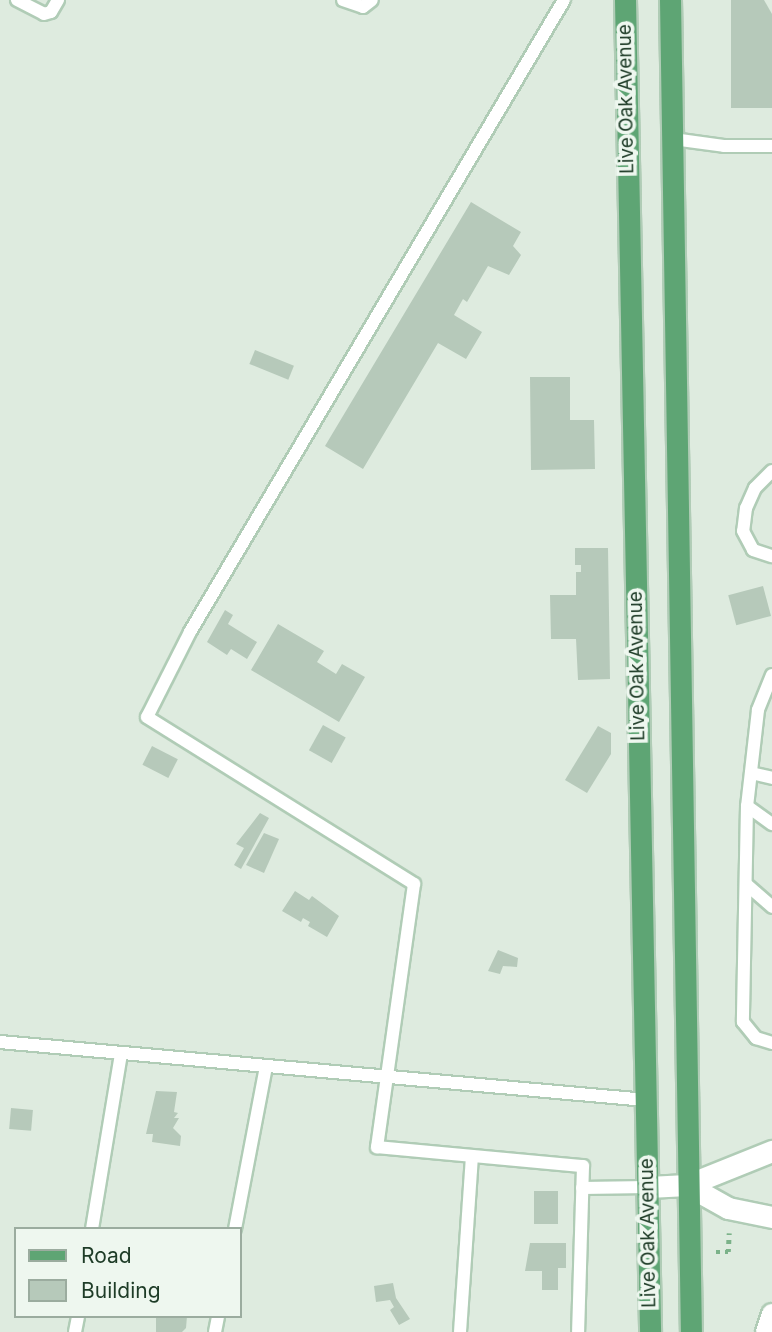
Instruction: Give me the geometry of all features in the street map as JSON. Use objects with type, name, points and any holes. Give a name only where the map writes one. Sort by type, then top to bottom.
[{"type":"main road","name":"Live Oak Avenue","points":[[625,0],[650,1332]]},
{"type":"main road","name":"Live Oak Avenue","points":[[670,0],[691,1332]]},
{"type":"street","points":[[648,1187],[687,1185],[772,1151]]},
{"type":"street","points":[[687,1185],[728,1208],[772,1217]]},
{"type":"street","points":[[766,1332],[772,1314]]},
{"type":"lane","points":[[17,0],[44,14],[51,12],[58,0]]},
{"type":"lane","points":[[343,0],[363,7],[372,0]]},
{"type":"lane","points":[[564,0],[190,632],[147,717],[414,884],[377,1147],[583,1166],[578,1332]]},
{"type":"lane","points":[[673,139],[724,146],[772,146]]},
{"type":"lane","points":[[772,471],[755,488],[746,508],[743,531],[752,550],[772,556]]},
{"type":"lane","points":[[772,675],[758,710],[747,806],[743,1022],[756,1038],[772,1042]]},
{"type":"lane","points":[[751,773],[772,778]]},
{"type":"lane","points":[[747,806],[772,824]]},
{"type":"lane","points":[[746,884],[772,907]]},
{"type":"lane","points":[[0,1042],[646,1100]]},
{"type":"lane","points":[[92,1227],[121,1054]]},
{"type":"lane","points":[[235,1227],[266,1066]]},
{"type":"lane","points":[[460,1332],[472,1156]]},
{"type":"lane","points":[[582,1188],[648,1187]]},
{"type":"path","points":[[716,1252],[728,1252],[729,1233]]},
{"type":"building","points":[[731,0],[764,0],[772,14],[772,108],[731,108]]},
{"type":"building","points":[[471,202],[521,232],[513,246],[521,255],[509,275],[488,266],[467,302],[463,299],[454,315],[482,332],[466,359],[438,343],[363,469],[325,446]]},
{"type":"building","points":[[255,350],[294,366],[288,380],[249,364]]},
{"type":"building","points":[[530,377],[570,377],[570,420],[594,420],[595,469],[531,470]]},
{"type":"building","points":[[575,548],[608,548],[610,679],[578,680],[576,639],[551,639],[550,595],[576,595],[576,572],[581,572],[581,565],[575,565]]},
{"type":"building","points":[[763,586],[771,616],[736,625],[728,595]]},
{"type":"building","points":[[225,610],[233,615],[228,624],[257,642],[247,659],[231,649],[227,655],[207,642]]},
{"type":"building","points":[[278,624],[324,651],[317,662],[336,674],[342,664],[365,677],[339,722],[251,670]]},
{"type":"building","points":[[323,725],[346,738],[332,763],[309,750]]},
{"type":"building","points":[[598,726],[611,733],[611,754],[587,793],[565,780]]},
{"type":"building","points":[[152,746],[178,759],[168,778],[142,765]]},
{"type":"building","points":[[260,813],[269,818],[241,869],[234,865],[244,848],[236,844]]},
{"type":"building","points":[[264,833],[279,839],[264,873],[246,865]]},
{"type":"building","points":[[295,891],[309,900],[312,896],[339,916],[327,937],[308,926],[310,922],[303,918],[301,922],[282,911]]},
{"type":"building","points":[[498,950],[518,958],[517,967],[503,966],[500,974],[488,971]]},
{"type":"building","points":[[156,1091],[177,1092],[174,1112],[178,1113],[174,1118],[179,1118],[173,1128],[181,1136],[180,1146],[152,1142],[153,1134],[146,1134]]},
{"type":"building","points":[[11,1108],[33,1110],[31,1131],[9,1129]]},
{"type":"building","points":[[534,1191],[558,1191],[558,1224],[534,1224]]},
{"type":"building","points":[[530,1243],[566,1243],[566,1268],[558,1268],[558,1290],[542,1290],[542,1271],[525,1271]]},
{"type":"building","points":[[393,1283],[396,1298],[410,1319],[399,1325],[390,1310],[394,1307],[390,1300],[376,1302],[374,1286]]},
{"type":"building","points":[[156,1318],[187,1318],[186,1328],[182,1332],[156,1332]]}]
